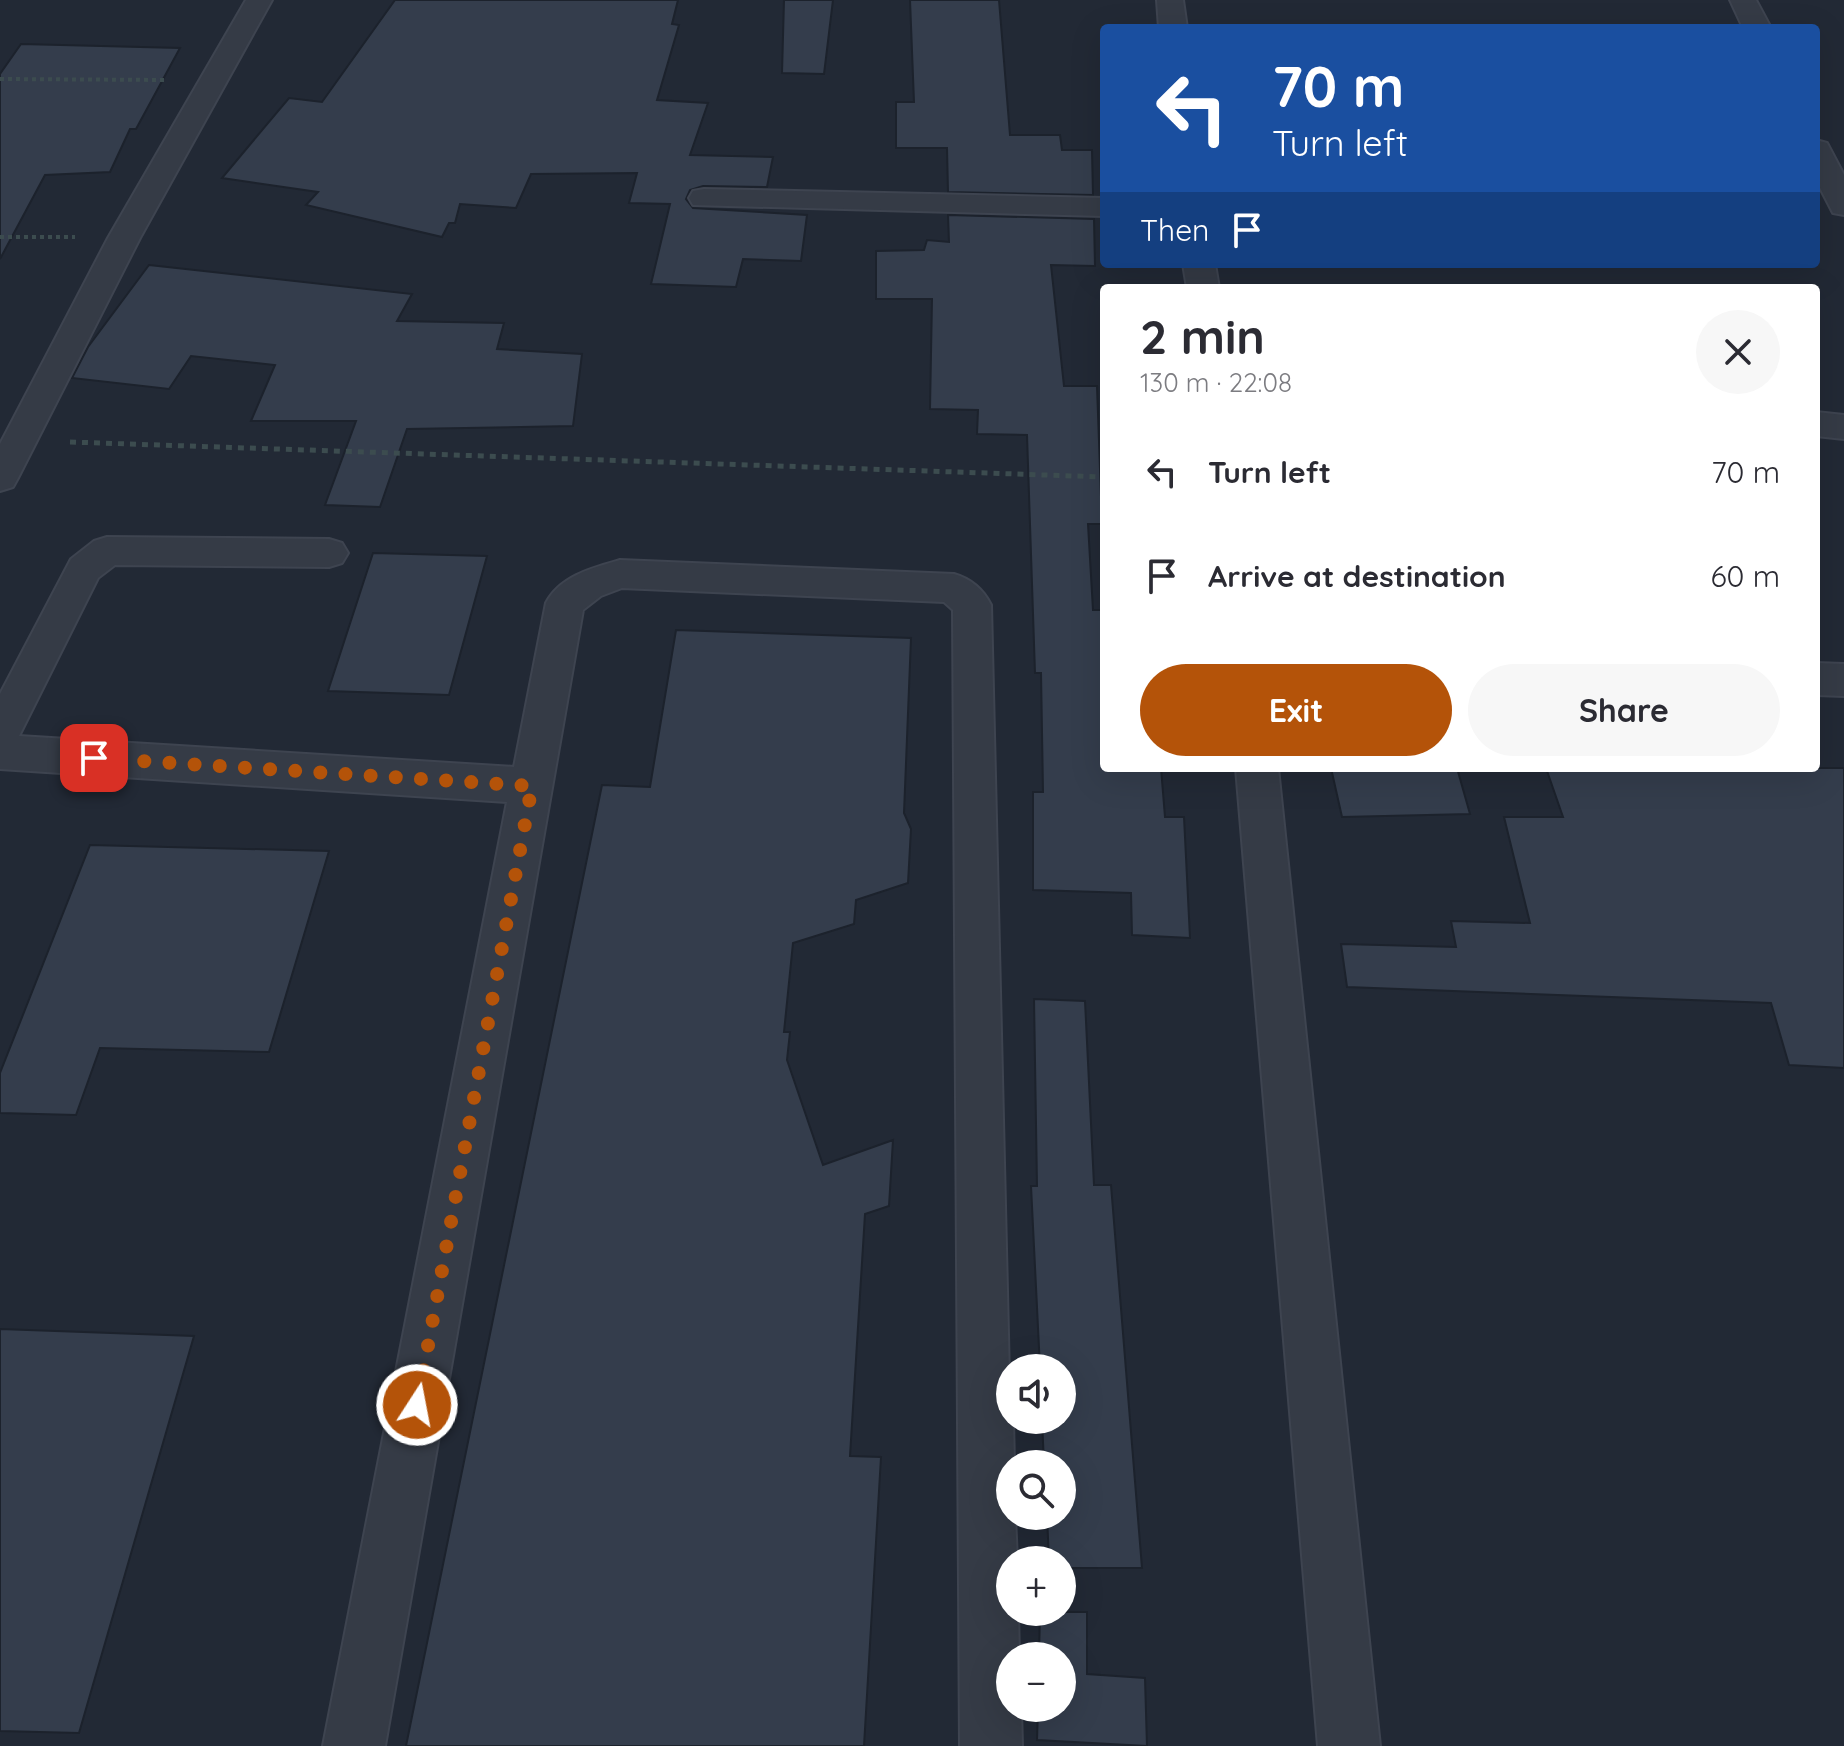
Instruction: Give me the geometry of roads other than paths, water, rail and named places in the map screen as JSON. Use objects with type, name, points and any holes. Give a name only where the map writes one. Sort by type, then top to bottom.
[{"type":"street","points":[[0,478],[124,238],[210,80],[259,0]]},
{"type":"street","points":[[1170,0],[1173,24]]},
{"type":"street","points":[[1743,0],[1755,24]]},
{"type":"street","points":[[1820,157],[1844,206]]},
{"type":"street","points":[[704,198],[1100,207]]},
{"type":"street","points":[[1820,424],[1844,427]]},
{"type":"street","points":[[0,734],[84,569],[107,551],[329,553]]},
{"type":"street","points":[[354,1746],[565,603],[587,586],[620,574],[954,588],[972,605],[991,1746]]},
{"type":"street","points":[[1820,679],[1844,680]]},
{"type":"street","points":[[0,752],[532,786]]},
{"type":"street","points":[[1257,772],[1349,1746]]}]
